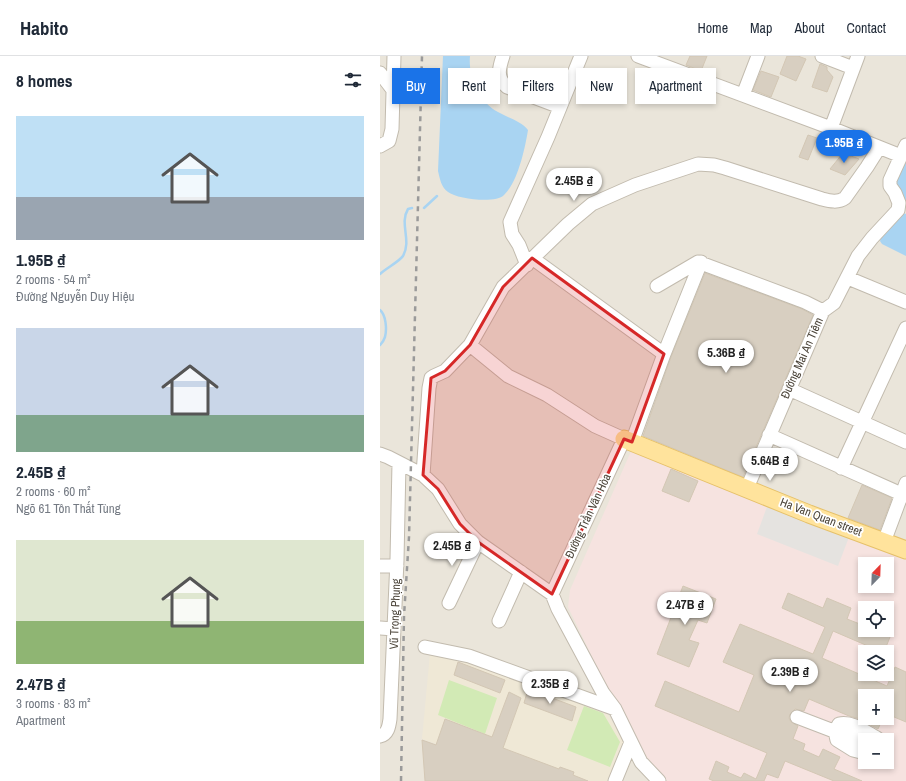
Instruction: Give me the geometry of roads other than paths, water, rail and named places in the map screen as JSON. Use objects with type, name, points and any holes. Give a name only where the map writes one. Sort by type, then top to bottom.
[{"type":"main road","name":"Ha Van Quan street","points":[[628,440],[809,514],[906,550]]},
{"type":"street","points":[[394,56],[394,68]]},
{"type":"street","points":[[503,56],[498,71],[502,83],[507,87],[560,107]]},
{"type":"street","points":[[580,56],[534,170],[510,222],[512,234],[529,261],[664,354]]},
{"type":"street","points":[[638,56],[830,128],[879,148],[903,151]]},
{"type":"street","points":[[743,95],[758,56]]},
{"type":"street","points":[[822,56],[855,62],[830,128]]},
{"type":"street","points":[[380,73],[392,88]]},
{"type":"street","points":[[380,146],[389,140],[392,129],[393,104]]},
{"type":"street","points":[[423,475],[429,388],[432,378],[446,371],[470,345],[503,287],[581,212],[592,204],[635,185],[682,168],[698,164],[714,165],[836,202],[846,198],[868,168],[879,148]]},
{"type":"street","name":"Đường Mai An Tiêm","points":[[747,488],[788,389],[823,311],[834,303],[858,256],[903,204],[890,186],[890,180],[903,151]]},
{"type":"street","points":[[657,286],[694,263],[701,262],[805,302],[823,311]]},
{"type":"street","name":"Đường Trần Văn Hòa","points":[[552,594],[628,440],[701,262]]},
{"type":"street","points":[[848,278],[906,302]]},
{"type":"street","points":[[841,468],[906,328]]},
{"type":"street","points":[[470,345],[508,376],[547,395],[595,426],[628,440]]},
{"type":"street","points":[[788,389],[906,442]]},
{"type":"street","points":[[769,435],[841,468],[904,491],[884,542]]},
{"type":"street","points":[[380,454],[423,475],[438,489],[460,524],[478,542],[552,594],[558,609],[603,692],[615,709],[641,762],[659,781]]},
{"type":"street","name":"Vũ Trọng Phụng","points":[[380,736],[383,736],[388,729],[390,720],[397,566],[399,463]]},
{"type":"street","points":[[449,603],[478,542]]},
{"type":"street","points":[[380,566],[397,566]]},
{"type":"street","points":[[499,621],[521,572]]},
{"type":"street","points":[[380,628],[394,628]]},
{"type":"street","points":[[425,647],[469,656],[615,709]]},
{"type":"street","points":[[797,716],[835,732]]},
{"type":"street","points":[[858,751],[842,745],[837,740],[835,732],[840,724],[846,723],[853,725],[862,733]]},
{"type":"street","points":[[615,781],[631,742]]},
{"type":"water","points":[[443,56],[470,56],[470,68],[448,68],[448,104],[487,104],[491,108],[518,122],[528,130],[523,155],[513,182],[509,189],[500,198],[476,200],[453,195],[444,188],[438,171]]},
{"type":"water","points":[[906,151],[906,201],[900,198],[893,186]]},
{"type":"water","points":[[901,212],[906,214],[906,256],[882,244],[880,241]]},
{"type":"waterway","points":[[424,208],[437,196]]},
{"type":"waterway","points":[[380,274],[403,256],[406,244],[405,220],[408,209],[412,208]]},
{"type":"waterway","points":[[380,310],[386,322],[385,338],[380,345]]},
{"type":"railway","points":[[401,781],[404,616],[409,537],[422,56]]}]
